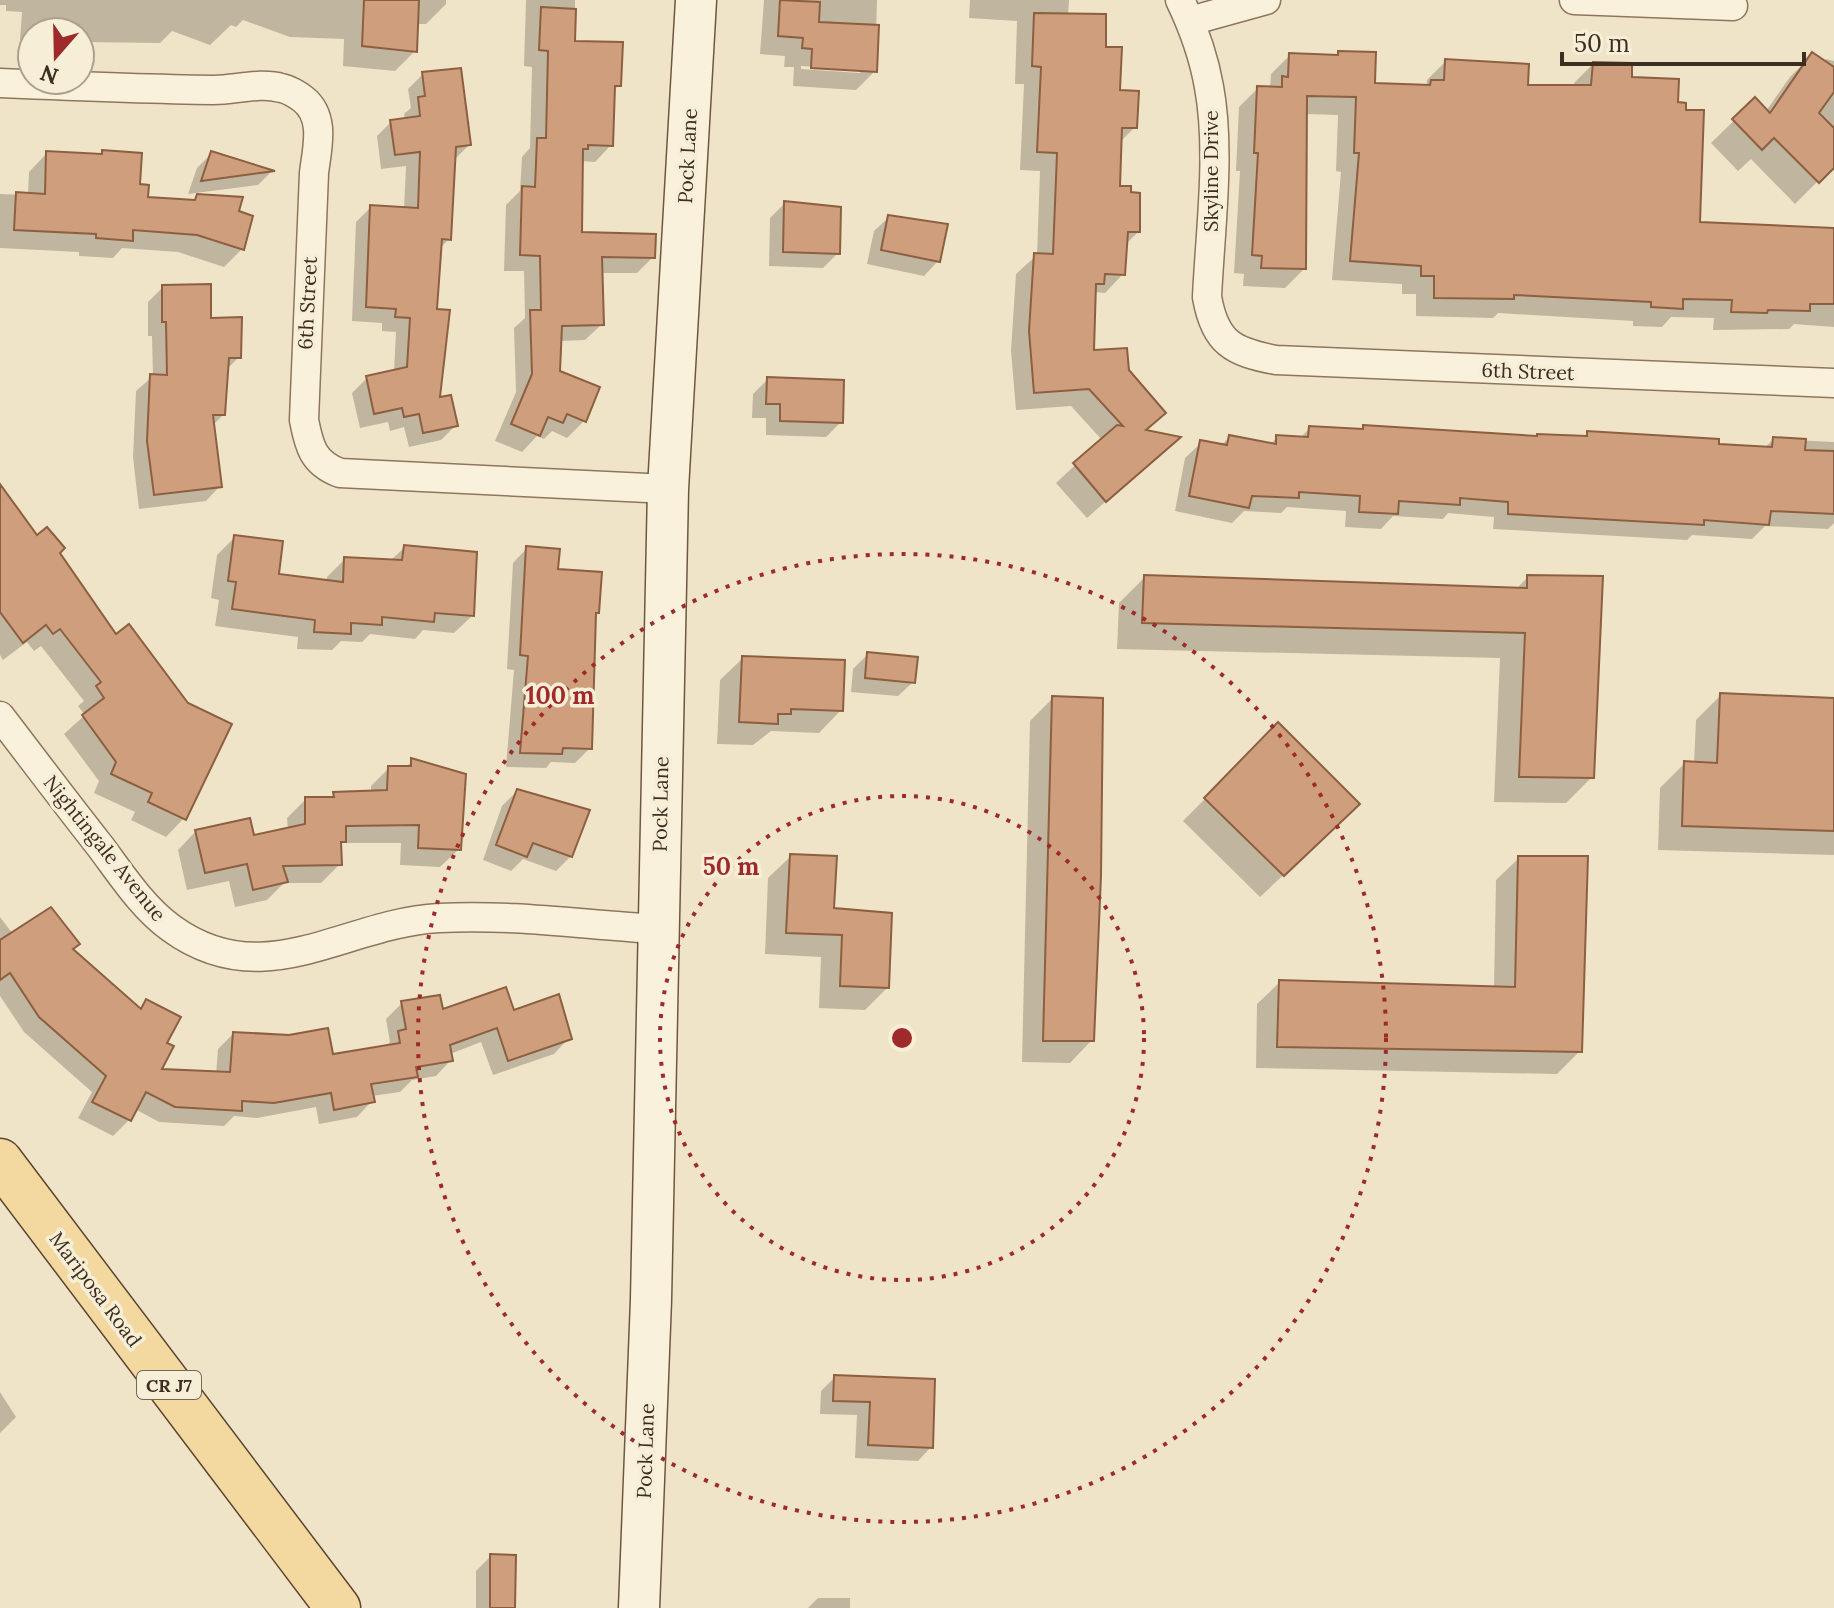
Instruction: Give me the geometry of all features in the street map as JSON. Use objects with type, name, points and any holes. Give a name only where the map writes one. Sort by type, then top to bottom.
[{"type":"main road","name":"Mariposa Road","points":[[0,1161],[338,1608]]},
{"type":"street","name":"Pock Lane","points":[[639,1608],[652,1271],[668,489],[696,0]]},
{"type":"street","points":[[1185,10],[1266,0]]},
{"type":"street","points":[[1574,0],[1733,6]]},
{"type":"street","name":"Skyline Drive","points":[[1185,10],[1209,87],[1214,140],[1207,297],[1211,321],[1226,343]]},
{"type":"street","name":"6th Street","points":[[0,83],[222,90],[280,87],[302,98],[312,109],[320,132],[314,173],[304,420],[311,452],[331,470],[340,473],[668,489]]},
{"type":"street","name":"6th Street","points":[[1226,343],[1249,355],[1276,360],[1834,383]]},
{"type":"street","name":"Nightingale Avenue","points":[[0,716],[130,886],[174,930],[210,949],[244,957],[286,956],[374,931],[436,918],[503,917],[657,929]]},
{"type":"building","points":[[364,0],[419,0],[417,52],[362,46]]},
{"type":"building","points":[[780,0],[820,2],[819,22],[879,25],[877,72],[811,68],[812,49],[802,48],[803,38],[778,36]]},
{"type":"building","points":[[541,7],[576,9],[575,41],[623,42],[621,86],[615,86],[613,146],[588,145],[588,149],[583,149],[582,232],[656,234],[655,258],[602,257],[604,325],[562,326],[560,371],[600,387],[586,422],[567,414],[563,423],[548,417],[540,436],[511,424],[532,374],[530,310],[541,310],[540,256],[520,255],[522,186],[535,187],[537,138],[546,138],[548,51],[539,50]]},
{"type":"building","points":[[1034,13],[1106,14],[1106,47],[1122,47],[1120,90],[1139,91],[1137,128],[1122,128],[1120,186],[1131,186],[1131,192],[1140,193],[1140,232],[1128,232],[1125,275],[1105,274],[1104,284],[1096,284],[1094,350],[1127,348],[1129,370],[1166,413],[1146,430],[1181,437],[1106,502],[1073,463],[1117,425],[1123,426],[1089,389],[1034,393],[1029,331],[1034,253],[1053,254],[1057,153],[1037,152],[1041,67],[1032,66]]},
{"type":"building","points":[[1338,51],[1376,52],[1375,83],[1430,85],[1431,80],[1444,80],[1445,59],[1529,64],[1528,85],[1591,85],[1593,62],[1632,63],[1632,77],[1679,79],[1678,102],[1686,103],[1686,110],[1704,110],[1700,222],[1834,228],[1834,304],[1810,304],[1810,311],[1768,310],[1767,313],[1731,312],[1732,300],[1683,299],[1683,309],[1651,307],[1651,302],[1514,295],[1514,299],[1434,298],[1434,276],[1421,276],[1421,266],[1350,261],[1359,153],[1354,153],[1356,97],[1307,96],[1306,269],[1261,268],[1262,256],[1252,255],[1258,153],[1254,153],[1257,86],[1282,87],[1282,76],[1288,77],[1289,53],[1338,55]]},
{"type":"building","points":[[1812,52],[1834,67],[1834,92],[1819,113],[1834,128],[1834,168],[1819,183],[1774,138],[1762,150],[1732,119],[1755,97],[1770,113]]},
{"type":"building","points":[[461,68],[471,145],[456,147],[451,240],[442,239],[437,309],[450,310],[440,397],[451,395],[458,426],[423,433],[419,414],[404,417],[402,408],[374,414],[366,376],[407,367],[410,318],[395,317],[396,309],[366,307],[370,205],[418,208],[420,152],[395,155],[390,120],[420,116],[418,97],[425,96],[422,72]]},
{"type":"building","points":[[102,150],[142,153],[140,184],[149,185],[148,197],[195,200],[197,194],[243,197],[239,211],[253,216],[244,250],[197,235],[133,230],[133,241],[96,238],[96,234],[14,230],[16,192],[45,194],[46,151],[102,154]]},
{"type":"building","points":[[211,151],[275,171],[201,181]]},
{"type":"building","points":[[784,201],[841,207],[840,254],[783,252]]},
{"type":"building","points":[[888,215],[948,224],[940,262],[881,250]]},
{"type":"building","points":[[211,284],[211,318],[242,317],[241,358],[229,358],[225,415],[213,415],[222,487],[154,495],[147,441],[150,374],[167,375],[162,285]]},
{"type":"building","points":[[767,377],[844,380],[843,423],[780,421],[780,404],[766,404]]},
{"type":"building","points":[[1363,425],[1537,436],[1587,436],[1587,431],[1719,439],[1719,444],[1772,447],[1773,437],[1806,439],[1805,450],[1834,451],[1834,514],[1771,511],[1769,525],[1704,520],[1704,525],[1508,514],[1508,502],[1460,498],[1460,505],[1399,501],[1398,514],[1359,512],[1360,496],[1299,492],[1299,498],[1252,496],[1249,508],[1189,496],[1200,440],[1227,445],[1229,435],[1276,444],[1276,435],[1308,437],[1309,426],[1363,429]]},
{"type":"building","points":[[0,484],[37,535],[47,527],[65,548],[60,553],[116,634],[129,624],[188,703],[232,724],[186,820],[148,802],[152,793],[111,774],[116,762],[82,715],[104,698],[96,686],[101,682],[60,629],[53,634],[46,625],[23,643],[0,612]]},
{"type":"building","points":[[234,535],[283,541],[279,574],[343,582],[344,557],[402,560],[404,545],[477,552],[474,616],[435,613],[434,622],[382,617],[382,625],[351,623],[351,634],[314,632],[315,620],[232,609],[236,582],[228,581]]},
{"type":"building","points":[[526,546],[560,549],[558,569],[602,572],[599,613],[596,613],[592,749],[563,748],[562,754],[520,753],[528,656],[520,655]]},
{"type":"building","points":[[1144,575],[1527,588],[1527,575],[1603,576],[1594,778],[1519,777],[1525,633],[1142,623]]},
{"type":"building","points":[[867,652],[918,657],[915,683],[865,678]]},
{"type":"building","points":[[742,656],[845,660],[843,711],[791,709],[791,714],[778,714],[778,724],[739,722]]},
{"type":"building","points":[[1720,693],[1834,698],[1834,831],[1682,826],[1684,761],[1717,763]]},
{"type":"building","points":[[1052,696],[1103,698],[1101,876],[1094,1041],[1043,1041]]},
{"type":"building","points":[[1278,722],[1360,804],[1284,876],[1204,798]]},
{"type":"building","points":[[411,758],[466,774],[461,850],[418,848],[419,825],[346,826],[346,842],[341,842],[342,865],[283,866],[288,882],[253,890],[247,864],[205,873],[195,830],[250,818],[254,835],[305,824],[305,797],[334,797],[333,792],[387,790],[388,766],[411,766]]},
{"type":"building","points":[[517,789],[590,810],[572,857],[533,843],[527,857],[496,845]]},
{"type":"building","points":[[790,854],[837,856],[834,908],[892,913],[889,988],[840,986],[842,935],[786,933]]},
{"type":"building","points":[[1518,856],[1588,856],[1582,1052],[1277,1047],[1279,980],[1515,987]]},
{"type":"building","points":[[51,907],[80,944],[73,949],[141,1009],[146,999],[181,1017],[167,1043],[174,1046],[162,1069],[230,1072],[233,1032],[289,1035],[328,1028],[333,1054],[400,1043],[398,1031],[406,1029],[401,1001],[440,995],[443,1009],[506,987],[514,1010],[559,994],[572,1039],[508,1061],[497,1028],[450,1045],[453,1061],[416,1067],[418,1077],[371,1084],[375,1102],[334,1110],[331,1093],[274,1103],[242,1101],[242,1111],[175,1107],[146,1092],[131,1121],[92,1102],[106,1076],[39,1017],[10,973],[0,980],[0,940]]},
{"type":"building","points":[[834,1375],[935,1379],[933,1448],[868,1445],[870,1402],[833,1401]]},
{"type":"building","points":[[490,1554],[516,1555],[515,1608],[490,1608]]}]
